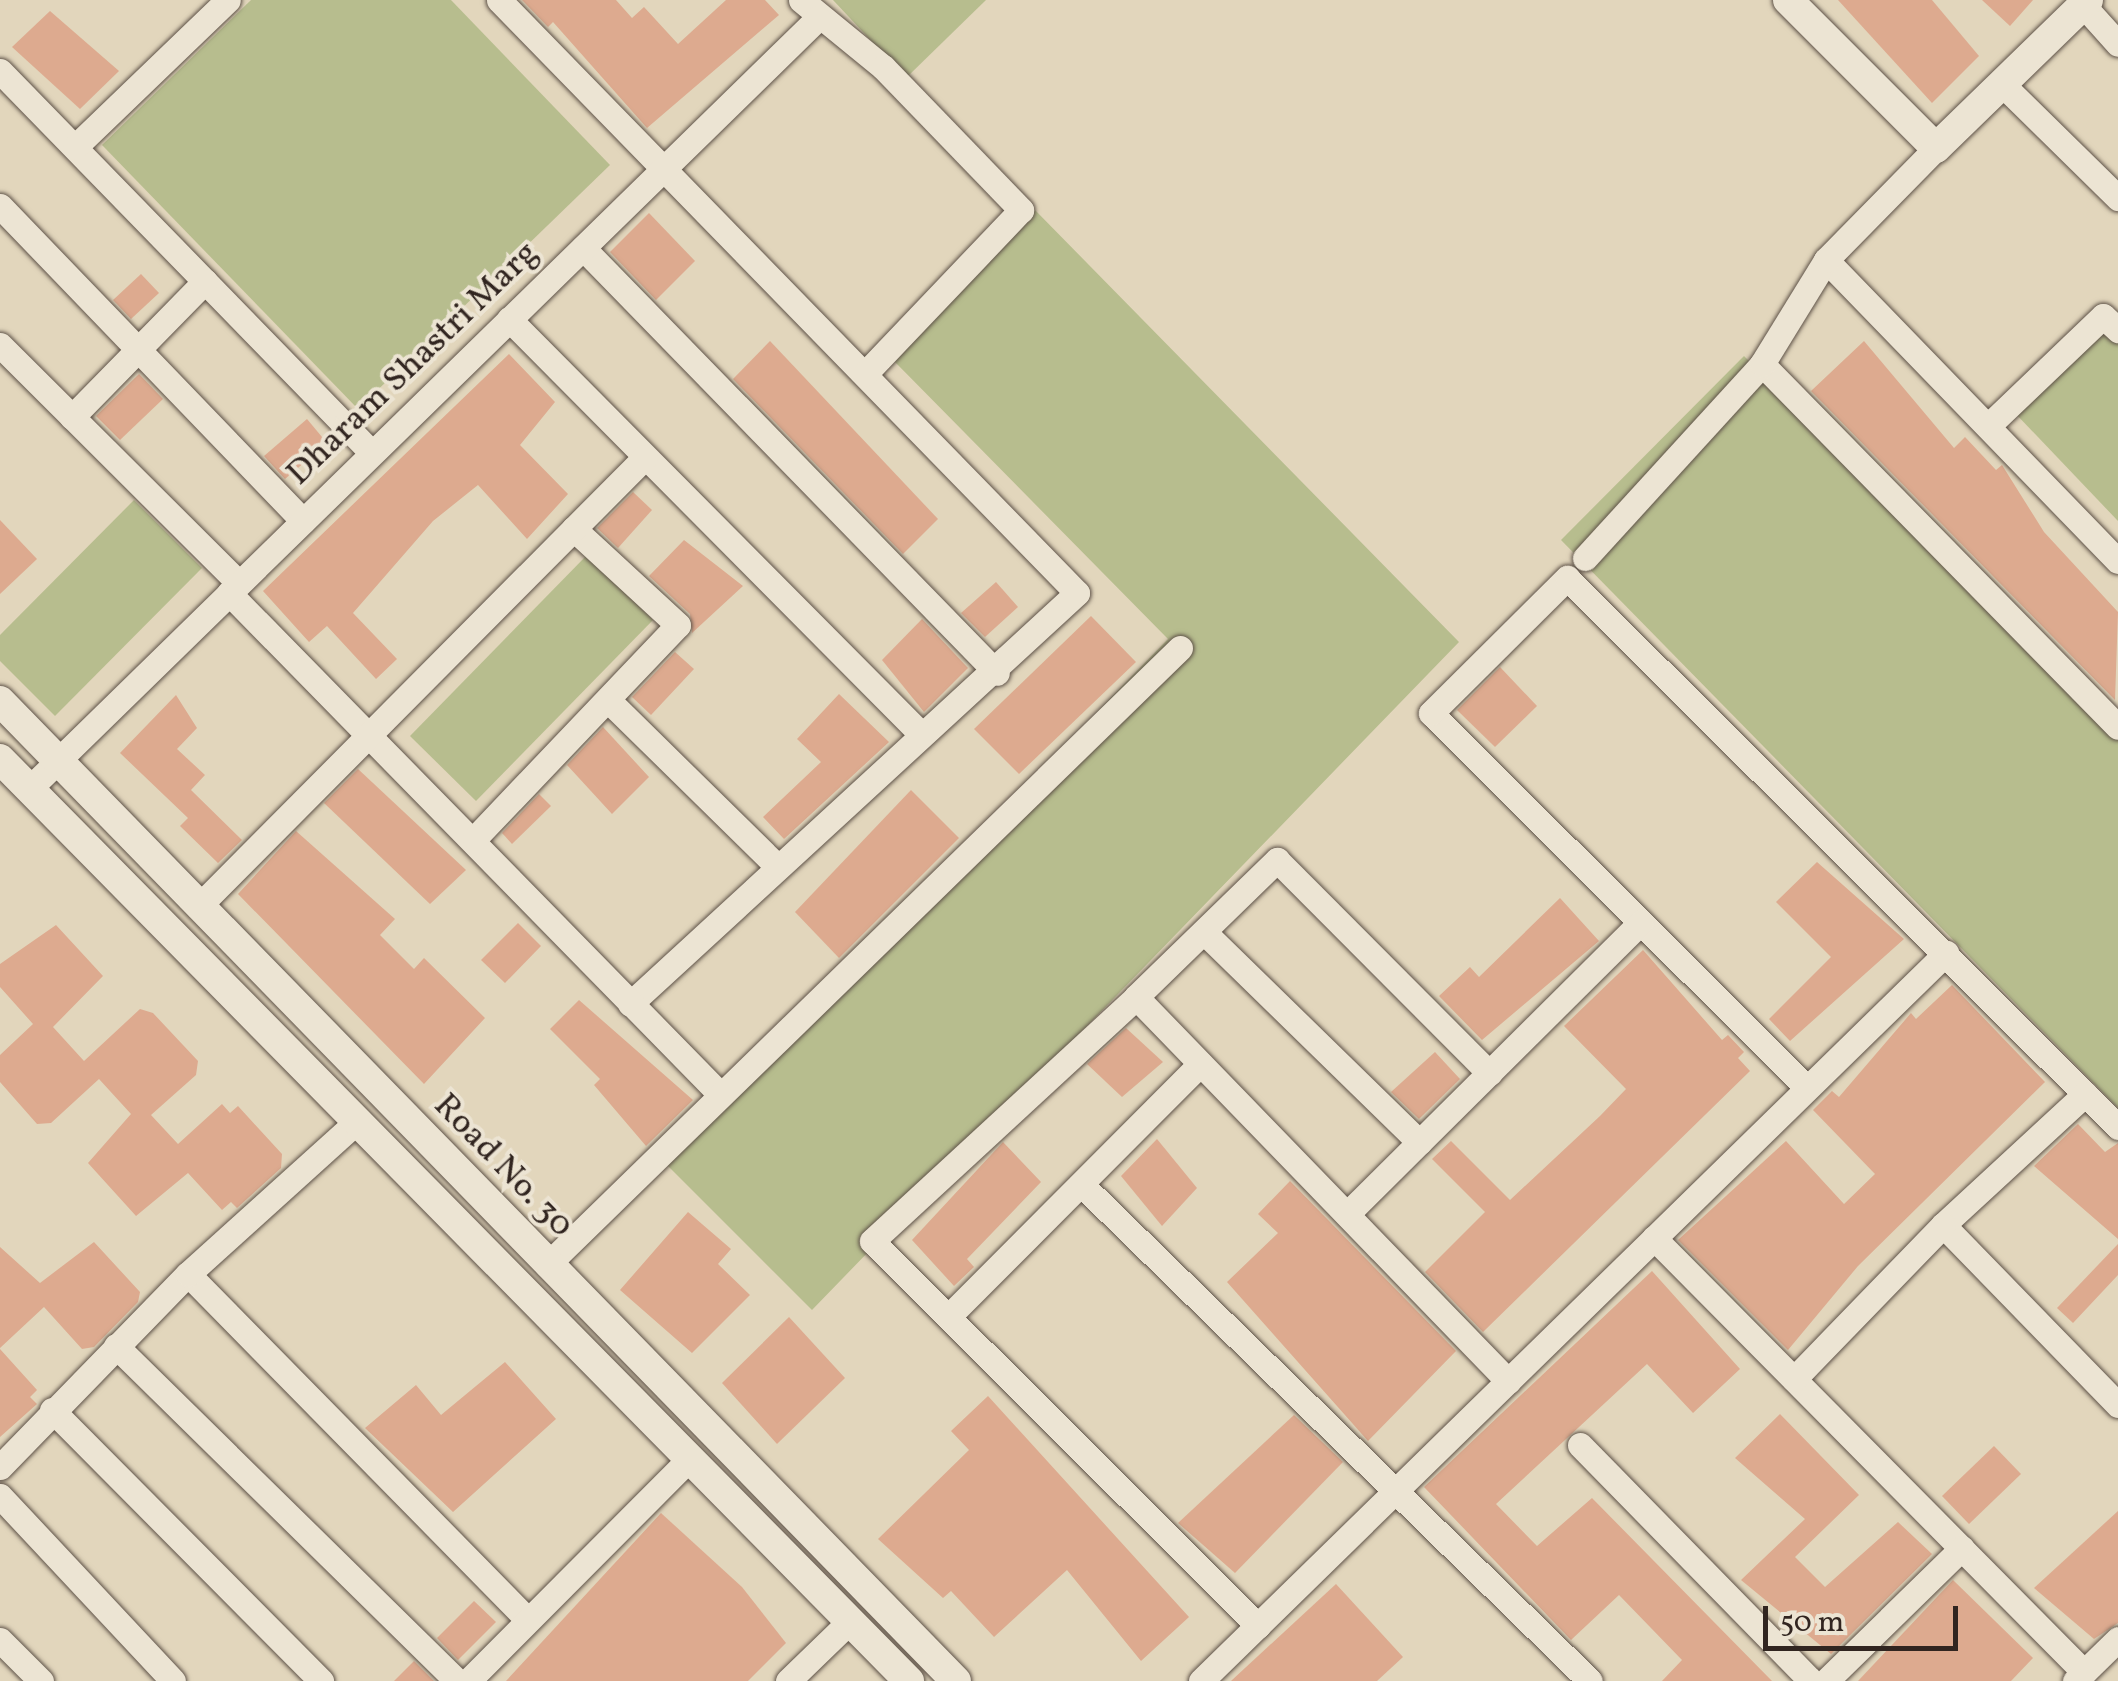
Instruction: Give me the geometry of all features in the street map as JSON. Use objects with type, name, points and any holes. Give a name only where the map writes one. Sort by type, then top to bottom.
[{"type":"street","points":[[499,0],[666,167],[1077,593],[998,674],[921,734],[774,863],[630,1004]]},
{"type":"street","points":[[1788,0],[1936,148]]},
{"type":"street","points":[[75,147],[223,2]]},
{"type":"street","points":[[1585,558],[1762,364],[1826,260],[2086,3],[2118,44]]},
{"type":"street","points":[[810,9],[883,67],[1021,210],[865,374]]},
{"type":"street","name":"Dharam Shastri Marg","points":[[29,789],[666,167],[810,9]]},
{"type":"street","points":[[0,71],[372,453]]},
{"type":"street","points":[[2002,84],[2118,198]]},
{"type":"street","points":[[0,206],[303,520]]},
{"type":"street","points":[[582,248],[998,674]]},
{"type":"street","points":[[1826,260],[2118,562]]},
{"type":"street","points":[[72,417],[206,281]]},
{"type":"street","points":[[1988,426],[2103,316],[2118,330]]},
{"type":"street","points":[[510,319],[921,734]]},
{"type":"street","points":[[0,346],[720,1094]]},
{"type":"street","points":[[1762,364],[2118,727]]},
{"type":"street","points":[[198,908],[645,457]]},
{"type":"street","points":[[475,838],[678,625],[574,529]]},
{"type":"street","points":[[1807,1088],[1431,713],[1568,578],[2118,1128]]},
{"type":"street","points":[[547,1264],[1180,648]]},
{"type":"street","name":"Road No. 30","points":[[0,701],[956,1681]]},
{"type":"street","points":[[608,701],[774,863]]},
{"type":"street","name":"Road No. 30","points":[[0,759],[908,1681]]},
{"type":"street","points":[[1258,1626],[872,1240],[1136,997],[1277,860],[1488,1073]]},
{"type":"street","points":[[1347,1214],[1640,922]]},
{"type":"street","points":[[1204,932],[1419,1142]]},
{"type":"street","points":[[1201,1681],[1946,952]]},
{"type":"street","points":[[1136,997],[1508,1381]]},
{"type":"street","points":[[949,1316],[1200,1064]]},
{"type":"street","points":[[1794,1380],[1944,1225],[2085,1094]]},
{"type":"street","points":[[0,1467],[188,1274],[356,1122]]},
{"type":"street","points":[[1081,1184],[1398,1489],[1590,1681]]},
{"type":"street","points":[[1944,1225],[2118,1405]]},
{"type":"street","points":[[1654,1238],[1962,1548],[2080,1676],[2118,1639]]},
{"type":"street","points":[[188,1274],[528,1620]]},
{"type":"street","points":[[116,1346],[457,1681]]},
{"type":"street","points":[[52,1410],[321,1681]]},
{"type":"street","points":[[1580,1446],[1811,1681]]},
{"type":"street","points":[[468,1681],[689,1459]]},
{"type":"street","points":[[0,1496],[173,1681]]},
{"type":"street","points":[[1826,1681],[1962,1548]]},
{"type":"street","points":[[788,1681],[850,1621]]},
{"type":"street","points":[[0,1640],[41,1681]]},
{"type":"green space","points":[[251,0],[451,0],[610,165],[358,409],[102,145]]},
{"type":"green space","points":[[833,0],[986,0],[906,78]]},
{"type":"green space","points":[[1034,209],[1459,642],[812,1310],[661,1159],[1168,639],[895,362]]},
{"type":"green space","points":[[2118,312],[2118,521],[2014,412]]},
{"type":"green space","points":[[1744,356],[2118,730],[2118,1108],[1561,540]]},
{"type":"green space","points":[[134,500],[202,568],[55,716],[0,661],[0,635]]},
{"type":"green space","points":[[587,555],[653,620],[476,801],[410,736]]},
{"type":"building","points":[[522,0],[616,0],[632,18],[644,7],[678,44],[726,0],[765,0],[779,15],[647,128],[553,22],[548,27]]},
{"type":"building","points":[[1838,0],[1932,0],[1979,56],[1932,103]]},
{"type":"building","points":[[1982,0],[2033,0],[2010,26]]},
{"type":"building","points":[[50,11],[119,71],[80,109],[12,47]]},
{"type":"building","points":[[649,213],[695,261],[656,300],[610,252]]},
{"type":"building","points":[[141,274],[159,293],[131,319],[113,300]]},
{"type":"building","points":[[770,341],[938,519],[903,554],[733,379]]},
{"type":"building","points":[[1864,341],[1954,448],[1965,437],[1996,470],[2002,465],[2044,532],[2118,612],[2115,700],[1811,391]]},
{"type":"building","points":[[509,354],[555,402],[520,445],[568,494],[527,539],[478,485],[433,521],[353,613],[397,659],[376,679],[327,626],[309,642],[263,591]]},
{"type":"building","points":[[139,374],[163,399],[120,440],[96,416]]},
{"type":"building","points":[[307,419],[327,443],[285,479],[264,456]]},
{"type":"building","points":[[633,492],[652,510],[618,548],[597,528]]},
{"type":"building","points":[[0,520],[37,559],[0,594]]},
{"type":"building","points":[[684,540],[743,586],[692,633],[690,614],[649,576]]},
{"type":"building","points":[[996,582],[1018,607],[985,637],[961,613]]},
{"type":"building","points":[[1091,616],[1136,662],[1019,774],[974,729]]},
{"type":"building","points":[[922,619],[968,668],[924,712],[882,660]]},
{"type":"building","points":[[675,652],[694,669],[651,715],[632,697]]},
{"type":"building","points":[[1500,667],[1537,706],[1495,747],[1457,710]]},
{"type":"building","points":[[839,694],[889,742],[784,839],[763,817],[821,762],[797,739]]},
{"type":"building","points":[[176,695],[197,728],[177,749],[205,775],[191,790],[242,840],[218,863],[180,826],[188,818],[120,753]]},
{"type":"building","points":[[603,727],[649,777],[612,814],[567,765]]},
{"type":"building","points":[[358,769],[466,870],[430,904],[324,803]]},
{"type":"building","points":[[911,790],[959,838],[839,958],[795,912]]},
{"type":"building","points":[[539,794],[551,806],[512,844],[502,833]]},
{"type":"building","points":[[296,831],[395,919],[380,935],[414,969],[424,958],[485,1018],[424,1084],[238,894]]},
{"type":"building","points":[[1817,862],[1904,939],[1790,1041],[1769,1019],[1831,957],[1776,902]]},
{"type":"building","points":[[1560,898],[1599,941],[1482,1040],[1439,996],[1470,967],[1479,977]]},
{"type":"building","points":[[518,923],[541,946],[505,983],[481,960]]},
{"type":"building","points":[[56,925],[103,976],[53,1027],[84,1061],[140,1009],[153,1013],[198,1061],[196,1075],[151,1115],[178,1144],[222,1104],[230,1113],[238,1106],[282,1154],[281,1168],[237,1208],[231,1202],[222,1210],[188,1173],[136,1216],[88,1163],[131,1114],[99,1079],[51,1123],[37,1124],[0,1082],[0,1055],[33,1024],[0,987],[0,964]]},
{"type":"building","points":[[1643,950],[1722,1040],[1728,1035],[1744,1052],[1738,1058],[1750,1071],[1483,1332],[1425,1272],[1485,1212],[1432,1159],[1451,1141],[1510,1200],[1600,1116],[1626,1089],[1564,1026]]},
{"type":"building","points":[[1952,985],[2045,1082],[1858,1266],[1788,1350],[1678,1240],[1786,1141],[1844,1204],[1875,1174],[1813,1110],[1832,1091],[1839,1097],[1911,1013],[1916,1019]]},
{"type":"building","points":[[579,1000],[693,1100],[646,1146],[594,1085],[600,1079],[550,1029]]},
{"type":"building","points":[[1126,1028],[1163,1062],[1122,1097],[1087,1064]]},
{"type":"building","points":[[1435,1052],[1460,1079],[1419,1119],[1391,1092]]},
{"type":"building","points":[[2078,1124],[2105,1152],[2118,1143],[2118,1239],[2034,1166]]},
{"type":"building","points":[[1157,1139],[1197,1188],[1162,1226],[1121,1176]]},
{"type":"building","points":[[1003,1142],[1041,1182],[967,1259],[974,1267],[954,1286],[912,1240]]},
{"type":"building","points":[[1290,1181],[1456,1351],[1368,1441],[1227,1282],[1278,1233],[1258,1214]]},
{"type":"building","points":[[688,1212],[731,1249],[718,1264],[750,1295],[692,1353],[620,1290]]},
{"type":"building","points":[[94,1242],[140,1292],[138,1302],[94,1347],[82,1349],[44,1307],[0,1348],[0,1247],[40,1283]]},
{"type":"building","points":[[2118,1244],[2118,1275],[2073,1323],[2057,1308]]},
{"type":"building","points":[[1652,1271],[1740,1369],[1693,1413],[1647,1364],[1496,1504],[1537,1546],[1592,1498],[1772,1681],[1662,1681],[1682,1660],[1619,1595],[1571,1640],[1424,1487]]},
{"type":"building","points":[[789,1317],[845,1378],[777,1444],[722,1383]]},
{"type":"building","points":[[0,1349],[37,1390],[30,1397],[37,1404],[0,1437]]},
{"type":"building","points":[[505,1362],[556,1419],[453,1512],[365,1428],[416,1385],[441,1415]]},
{"type":"building","points":[[988,1396],[1189,1617],[1141,1661],[1067,1570],[994,1637],[951,1591],[943,1598],[878,1539],[969,1450],[951,1431]]},
{"type":"building","points":[[1780,1414],[1859,1495],[1795,1557],[1825,1587],[1898,1522],[1932,1554],[1831,1654],[1741,1580],[1805,1519],[1735,1458]]},
{"type":"building","points":[[1294,1415],[1343,1462],[1235,1573],[1178,1523]]},
{"type":"building","points":[[1994,1446],[2021,1474],[1969,1524],[1942,1496]]},
{"type":"building","points":[[2118,1511],[2118,1623],[2094,1639],[2034,1588]]},
{"type":"building","points":[[661,1513],[742,1587],[786,1643],[748,1681],[506,1681]]},
{"type":"building","points":[[1953,1580],[2033,1658],[2011,1681],[1858,1681]]},
{"type":"building","points":[[1336,1584],[1403,1657],[1377,1681],[1231,1681]]},
{"type":"building","points":[[474,1601],[496,1622],[458,1660],[437,1638]]},
{"type":"building","points":[[414,1661],[434,1681],[394,1681]]}]
